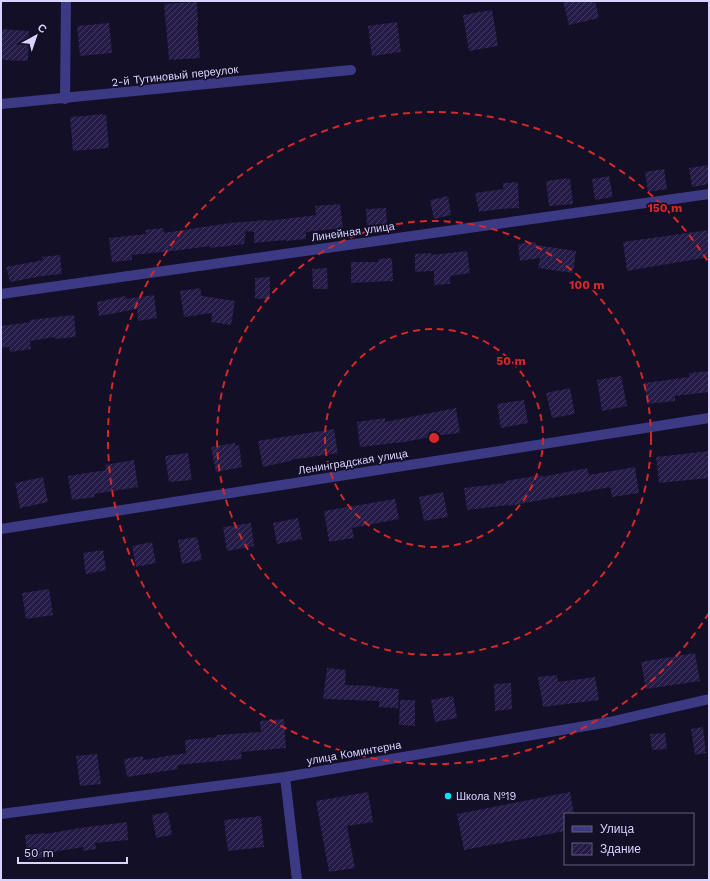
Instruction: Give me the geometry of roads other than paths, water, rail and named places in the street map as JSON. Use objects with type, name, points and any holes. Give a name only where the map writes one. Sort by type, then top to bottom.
[{"type":"street","points":[[65,99],[66,1]]},
{"type":"street","name":"2-й Тутиновый переулок","points":[[1,104],[65,99],[351,70]]},
{"type":"street","name":"Линейная улица","points":[[1,294],[709,194]]},
{"type":"street","name":"Ленинградская улица","points":[[1,529],[709,418]]},
{"type":"street","name":"улица Коминтерна","points":[[1,814],[286,777],[609,722],[709,699]]},
{"type":"street","points":[[286,777],[296,880]]},
{"type":"place","name":"Школа №19","points":[[448,796]]}]
